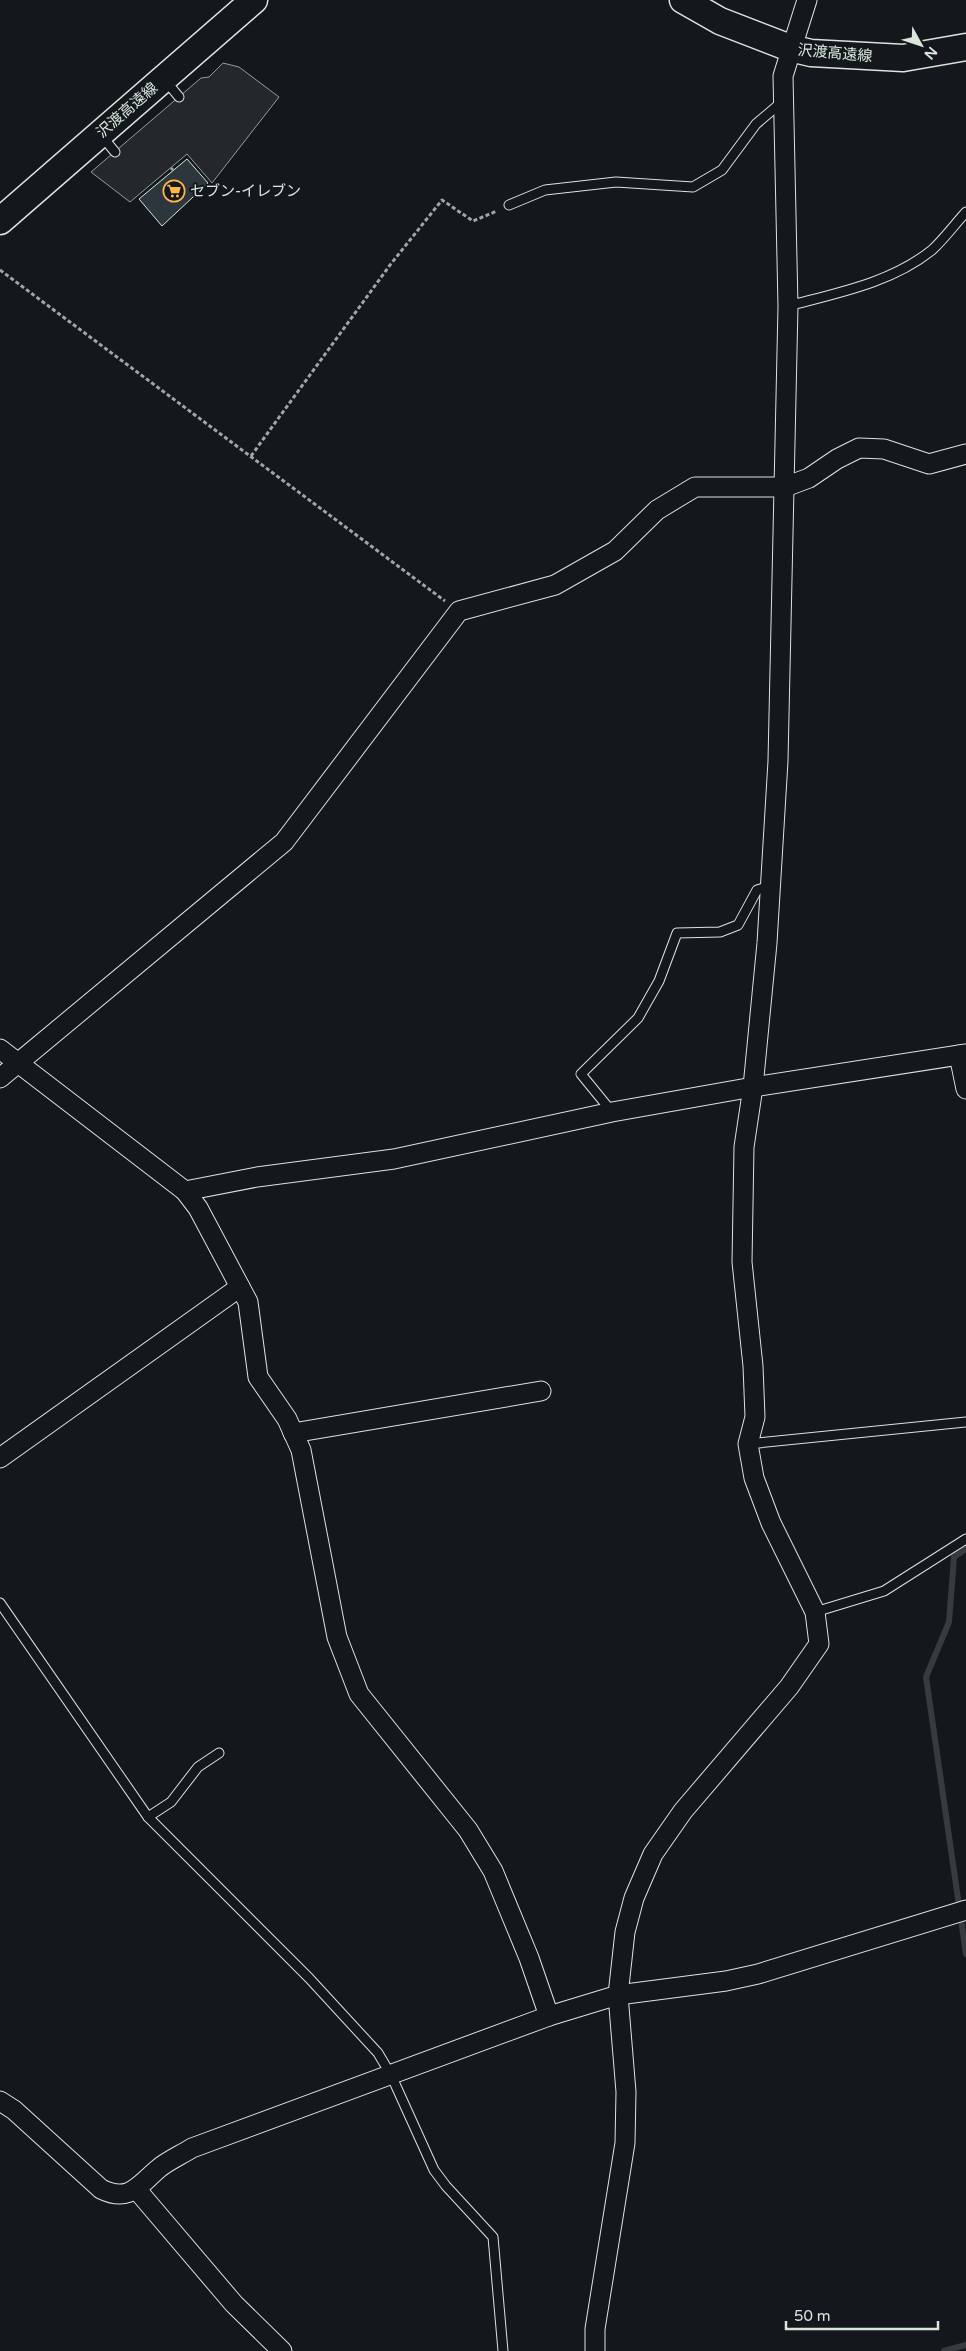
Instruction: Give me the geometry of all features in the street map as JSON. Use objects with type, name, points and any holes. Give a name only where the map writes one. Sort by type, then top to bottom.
[{"type":"main road","name":"沢渡高遠線","points":[[0,221],[108,143],[171,88],[254,0]]},
{"type":"main road","name":"沢渡高遠線","points":[[683,0],[720,22],[790,48],[811,53],[903,58],[966,47]]},
{"type":"street","points":[[595,2351],[595,2329],[625,2143],[626,2092],[618,1995],[625,1932],[634,1898],[653,1854],[683,1811],[789,1687],[819,1644],[815,1612],[771,1523],[754,1478],[748,1444],[755,1417],[754,1374],[742,1262],[744,1147],[753,1087],[770,886],[778,761],[788,306],[782,76],[807,0]]},
{"type":"street","points":[[0,1078],[284,842],[459,611],[555,585],[615,551],[658,510],[695,486],[785,487],[809,478],[837,459],[859,448],[884,449],[929,464],[966,454]]},
{"type":"street","points":[[0,1049],[17,1064],[185,1191],[198,1208],[248,1302],[258,1377],[287,1419],[301,1450],[337,1637],[359,1694],[468,1830],[493,1871],[529,1958],[549,2016]]},
{"type":"street","points":[[185,1191],[257,1177],[394,1158],[612,1112],[753,1087],[963,1054],[966,1089]]},
{"type":"street","points":[[0,1458],[240,1287]]},
{"type":"street","points":[[293,1433],[541,1391]]},
{"type":"street","points":[[0,2101],[14,2110],[101,2189],[114,2195],[137,2190],[159,2168],[192,2148],[549,2016],[618,1995],[726,1981],[758,1974],[962,1910]]},
{"type":"street","points":[[137,2190],[234,2304],[282,2351]]},
{"type":"lane","points":[[509,205],[545,190],[616,182],[693,187],[722,170],[756,124],[783,101]]},
{"type":"lane","points":[[788,306],[870,284],[907,265],[932,249],[966,212]]},
{"type":"lane","points":[[612,1112],[581,1074],[638,1018],[659,981],[677,933],[720,932],[738,925],[757,890],[770,886]]},
{"type":"lane","points":[[748,1444],[966,1422]]},
{"type":"lane","points":[[815,1612],[884,1591],[966,1539]]},
{"type":"lane","points":[[0,1603],[148,1818],[349,2020],[378,2053],[391,2074],[434,2170],[446,2186],[493,2237],[503,2351]]},
{"type":"lane","points":[[148,1818],[171,1802],[198,1767],[219,1753]]},
{"type":"path","points":[[251,456],[390,266],[442,200],[473,221],[509,205]]},
{"type":"path","points":[[0,270],[459,611]]},
{"type":"shaded area","points":[[223,63],[239,67],[279,97],[212,183],[187,154],[130,202],[91,172],[201,78],[209,77]]},
{"type":"building","name":"セブン-イレブン","points":[[187,159],[208,183],[162,226],[139,199]]},
{"type":"waterway","points":[[966,1549],[954,1557],[949,1622],[926,1677],[966,1954]]},
{"type":"waterway","points":[[944,2351],[966,2345]]},
{"type":"place","name":"セブン-イレブン","points":[[174,191]]}]
